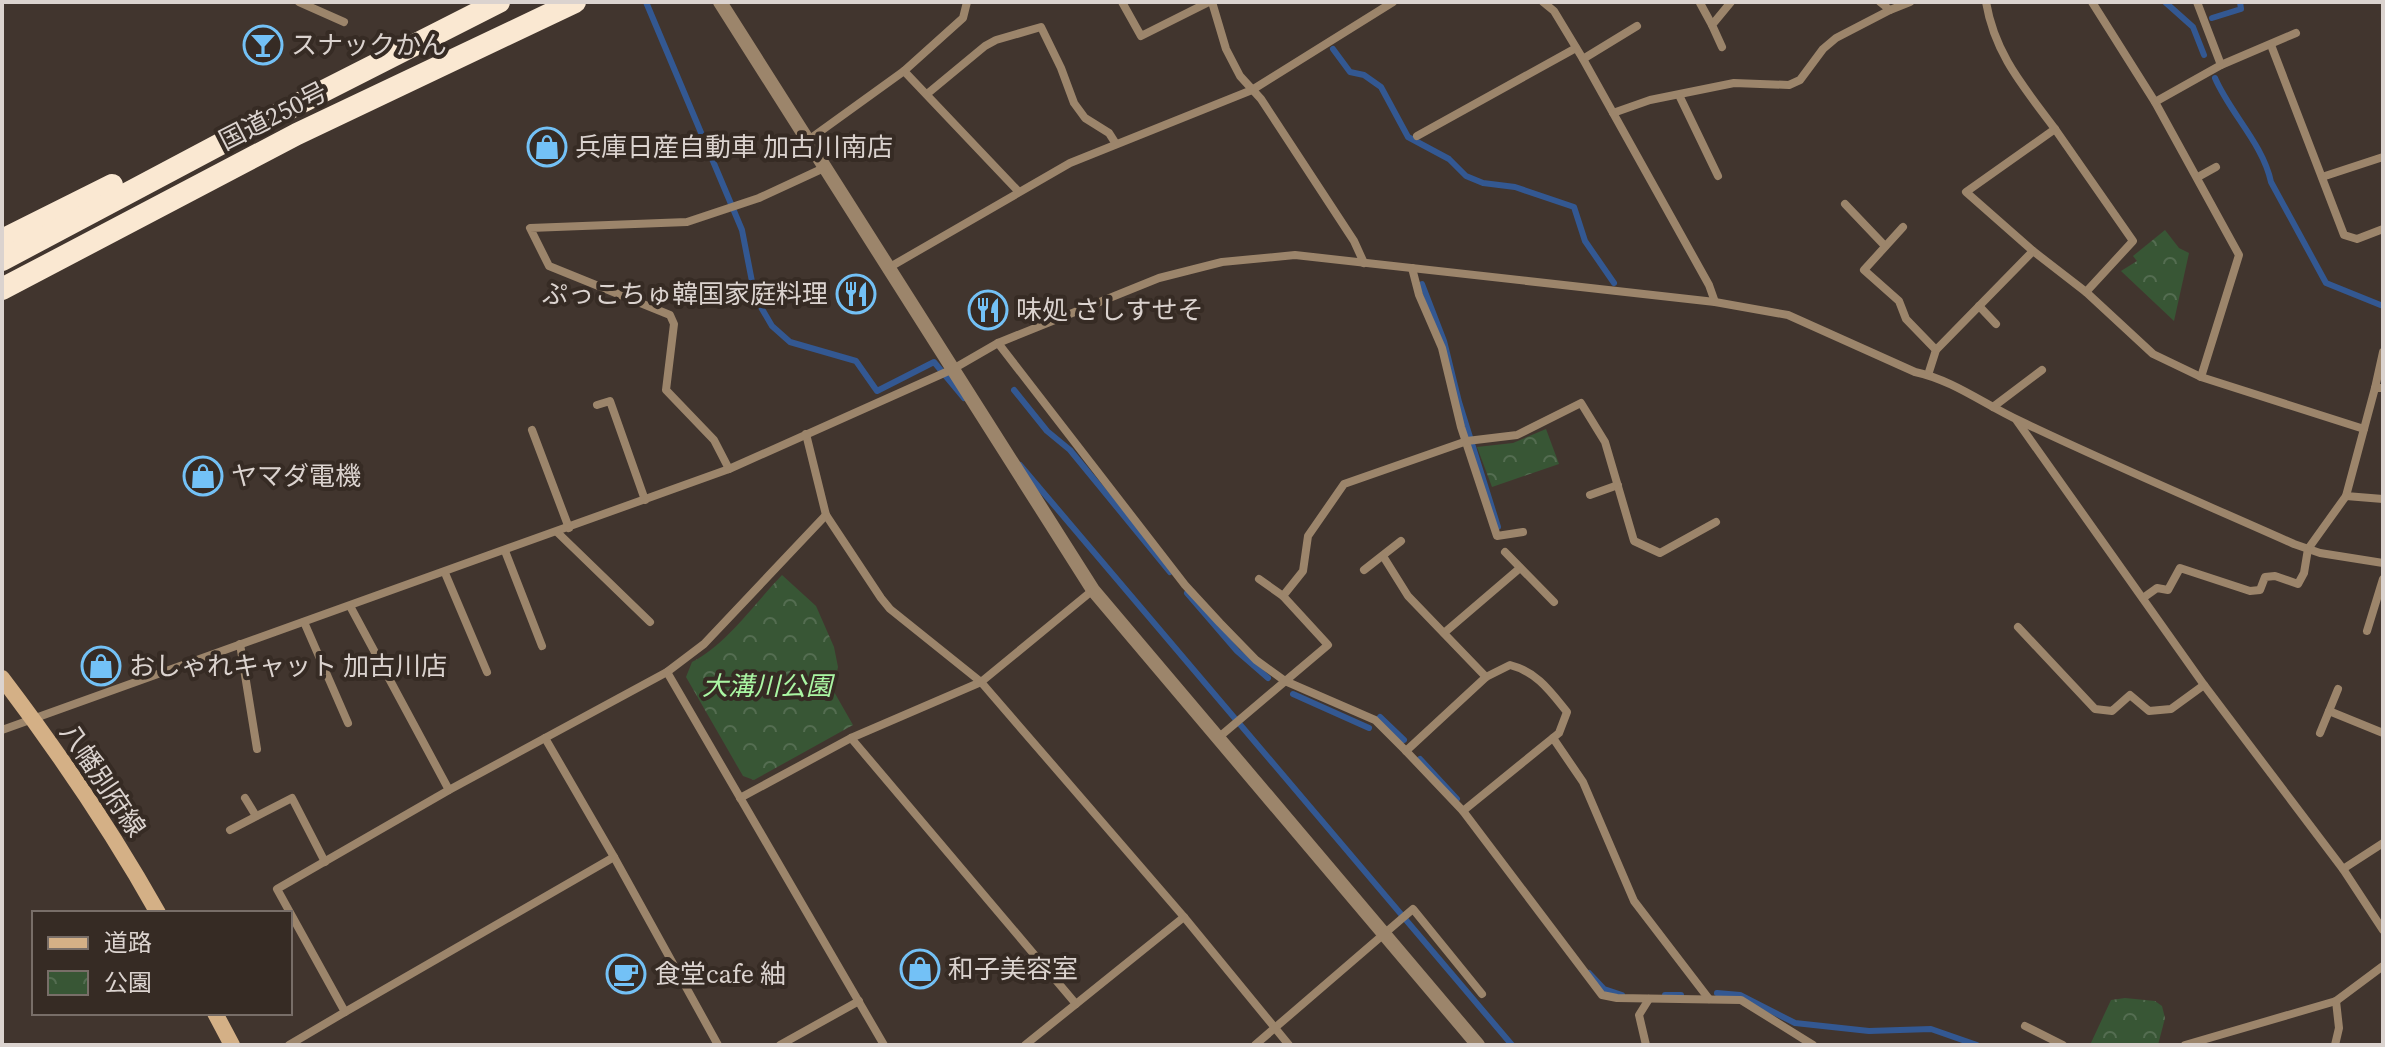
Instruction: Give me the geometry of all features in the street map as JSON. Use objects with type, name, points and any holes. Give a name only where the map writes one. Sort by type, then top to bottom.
[{"type":"highway","name":"国道250号","points":[[2,260],[243,132],[499,2]]},
{"type":"highway","name":"国道250号","points":[[2,289],[297,134],[575,2]]},
{"type":"highway","points":[[2,240],[405,38],[462,23]]},
{"type":"main road","name":"八幡別府線","points":[[2,678],[135,871],[157,911]]},
{"type":"main road","points":[[216,1015],[232,1045]]},
{"type":"street","points":[[299,2],[344,22]]},
{"type":"street","points":[[720,2],[1093,590],[1478,1045]]},
{"type":"street","points":[[807,141],[904,71],[963,18],[967,2]]},
{"type":"street","points":[[1122,2],[1141,36],[1210,2],[1226,49],[1240,76],[1261,99],[1354,241],[1364,263]]},
{"type":"street","points":[[890,267],[1070,163],[1252,90],[1393,2]]},
{"type":"street","points":[[1543,2],[1554,11],[1583,59],[1709,285],[1715,302]]},
{"type":"street","points":[[1712,25],[1731,2]]},
{"type":"street","points":[[1880,2],[1890,10]]},
{"type":"street","points":[[1613,113],[1650,100],[1734,83],[1789,85],[1800,80],[1823,49],[1836,38],[1910,2]]},
{"type":"street","points":[[1986,2],[1990,28],[2005,60],[2133,241],[2086,292]]},
{"type":"street","points":[[2092,2],[2155,102],[2239,255],[2201,377]]},
{"type":"street","points":[[2197,2],[2221,65]]},
{"type":"street","points":[[1700,3],[1722,47]]},
{"type":"street","points":[[1583,59],[1637,26]]},
{"type":"street","points":[[927,94],[996,40],[1041,27],[1074,103],[1085,118],[1109,133],[1116,144]]},
{"type":"street","points":[[2155,102],[2221,65],[2296,33]]},
{"type":"street","points":[[2271,45],[2344,235],[2357,239],[2383,229]]},
{"type":"street","points":[[1417,136],[1576,48]]},
{"type":"street","points":[[904,71],[1018,191]]},
{"type":"street","points":[[1679,95],[1718,176]]},
{"type":"street","points":[[2055,129],[1966,192],[2033,251],[2086,292],[2153,354],[2201,377],[2364,429]]},
{"type":"street","points":[[2322,177],[2383,157]]},
{"type":"street","points":[[729,469],[714,440],[666,390],[674,324],[670,315],[549,266],[530,228],[687,222],[743,204],[826,167]]},
{"type":"street","points":[[2198,177],[2216,167]]},
{"type":"street","points":[[1845,204],[1885,246]]},
{"type":"street","points":[[1903,227],[1864,270],[1899,301],[1906,319],[1936,350]]},
{"type":"street","points":[[1928,375],[1936,350],[2033,251]]},
{"type":"street","points":[[2,730],[729,469],[953,369],[998,343],[1159,278],[1222,262],[1295,255],[1715,302],[1788,315],[1928,375],[2017,420],[2308,549],[2383,563]]},
{"type":"street","points":[[1412,268],[1419,295],[1442,348],[1497,536],[1523,532]]},
{"type":"street","points":[[1979,306],[1996,324]]},
{"type":"street","points":[[998,343],[1185,585],[1256,660],[1285,681],[1375,720],[1463,811],[1602,995],[1617,998],[1741,1000],[1813,1045]]},
{"type":"street","points":[[2143,598],[2157,588],[2168,590],[2180,568],[2250,591],[2260,590],[2265,577],[2275,576],[2298,584],[2304,573],[2308,549],[2346,496],[2379,388],[2383,352]]},
{"type":"street","points":[[1993,407],[2042,370]]},
{"type":"street","points":[[597,405],[610,401],[645,500]]},
{"type":"street","points":[[1283,596],[1303,571],[1308,536],[1344,484],[1467,441],[1517,435],[1581,403],[1605,442],[1634,541],[1660,553],[1716,522]]},
{"type":"street","points":[[2017,420],[2204,685],[2343,869],[2383,930]]},
{"type":"street","points":[[532,430],[569,528]]},
{"type":"street","points":[[806,434],[826,515],[890,609],[981,682],[1184,917],[1289,1045]]},
{"type":"street","points":[[1590,495],[1618,485]]},
{"type":"street","points":[[2346,496],[2383,499]]},
{"type":"street","points":[[289,911],[277,889],[449,790],[667,672],[704,644],[826,515]]},
{"type":"street","points":[[557,532],[650,622]]},
{"type":"street","points":[[1364,570],[1401,541]]},
{"type":"street","points":[[505,551],[542,646]]},
{"type":"street","points":[[1505,552],[1554,602]]},
{"type":"street","points":[[1383,556],[1408,596],[1486,677]]},
{"type":"street","points":[[1444,633],[1520,568]]},
{"type":"street","points":[[445,573],[487,672]]},
{"type":"street","points":[[1218,738],[1328,645],[1283,596],[1259,579]]},
{"type":"street","points":[[2367,631],[2383,579]]},
{"type":"street","points":[[740,798],[851,738],[981,682],[1093,590]]},
{"type":"street","points":[[350,606],[449,790]]},
{"type":"street","points":[[304,622],[348,723]]},
{"type":"street","points":[[2018,627],[2095,709],[2112,711],[2130,695],[2149,711],[2171,709],[2204,685]]},
{"type":"street","points":[[240,644],[257,749]]},
{"type":"street","points":[[1406,751],[1486,677],[1510,665],[1526,669],[1542,682],[1567,712],[1559,733],[1463,811]]},
{"type":"street","points":[[667,672],[884,1045]]},
{"type":"street","points":[[2320,733],[2338,689]]},
{"type":"street","points":[[2329,711],[2383,733]]},
{"type":"street","points":[[545,738],[718,1045]]},
{"type":"street","points":[[851,738],[1076,1004]]},
{"type":"street","points":[[1553,738],[1583,782],[1634,901],[1709,999]]},
{"type":"street","points":[[245,798],[256,816]]},
{"type":"street","points":[[230,830],[292,798],[325,862]]},
{"type":"street","points":[[2343,869],[2383,843]]},
{"type":"street","points":[[289,1045],[614,857]]},
{"type":"street","points":[[1255,1045],[1413,909],[1482,994]]},
{"type":"street","points":[[292,916],[345,1012]]},
{"type":"street","points":[[1025,1045],[1184,917]]},
{"type":"street","points":[[2185,1045],[2336,1001],[2383,966]]},
{"type":"street","points":[[1646,1045],[1639,1015],[1649,999]]},
{"type":"street","points":[[780,1045],[859,1001]]},
{"type":"street","points":[[2335,1045],[2339,1028],[2336,1001]]},
{"type":"street","points":[[2025,1026],[2063,1045]]},
{"type":"street","points":[[2235,1032],[2237,1045]]},
{"type":"green space","points":[[2165,230],[2179,248],[2189,253],[2174,321],[2121,271],[2137,261],[2133,256]]},
{"type":"green space","points":[[1546,429],[1559,464],[1492,487],[1477,447],[1513,443]]},
{"type":"green space","name":"大溝川公園","points":[[782,575],[816,606],[834,647],[838,667],[833,690],[853,725],[754,780],[743,776],[686,677],[692,662],[728,635]]},
{"type":"green space","points":[[2111,1000],[2155,1001],[2162,1006],[2165,1018],[2158,1045],[2090,1045]]},
{"type":"waterway","points":[[646,2],[742,230],[755,297],[772,326],[790,342],[856,361],[877,391],[934,362],[964,398]]},
{"type":"waterway","points":[[2165,2],[2193,27],[2204,55]]},
{"type":"waterway","points":[[2212,18],[2241,9],[2240,2]]},
{"type":"waterway","points":[[1333,49],[1350,72],[1364,75],[1381,87],[1408,137],[1449,159],[1466,176],[1483,183],[1515,187],[1574,207],[1585,241],[1614,283]]},
{"type":"waterway","points":[[2215,78],[2254,142],[2271,182],[2326,283],[2383,306]]},
{"type":"waterway","points":[[1422,284],[1444,341],[1459,402],[1498,527]]},
{"type":"waterway","points":[[1014,390],[1047,431],[1070,450],[1170,572]]},
{"type":"waterway","points":[[1020,465],[1512,1045]]},
{"type":"waterway","points":[[1187,593],[1237,651],[1268,678]]},
{"type":"waterway","points":[[1293,694],[1369,728]]},
{"type":"waterway","points":[[1380,717],[1404,740]]},
{"type":"waterway","points":[[1420,759],[1457,799]]},
{"type":"waterway","points":[[1589,973],[1604,989],[1622,995]]},
{"type":"waterway","points":[[1717,993],[1740,995],[1795,1023],[1869,1031],[1931,1029],[1977,1045]]},
{"type":"waterway","points":[[1665,995],[1681,995]]},
{"type":"place","name":"スナックかん","points":[[263,45]]},
{"type":"place","name":"兵庫日産自動車 加古川南店","points":[[547,147]]},
{"type":"place","name":"ぷっこちゅ韓国家庭料理","points":[[856,294]]},
{"type":"place","name":"味処 さしすせそ","points":[[988,310]]},
{"type":"place","name":"ヤマダ電機","points":[[203,476]]},
{"type":"place","name":"おしゃれキャット 加古川店","points":[[101,666]]},
{"type":"place","name":"和子美容室","points":[[920,969]]},
{"type":"place","name":"食堂cafe 紬","points":[[626,974]]}]
